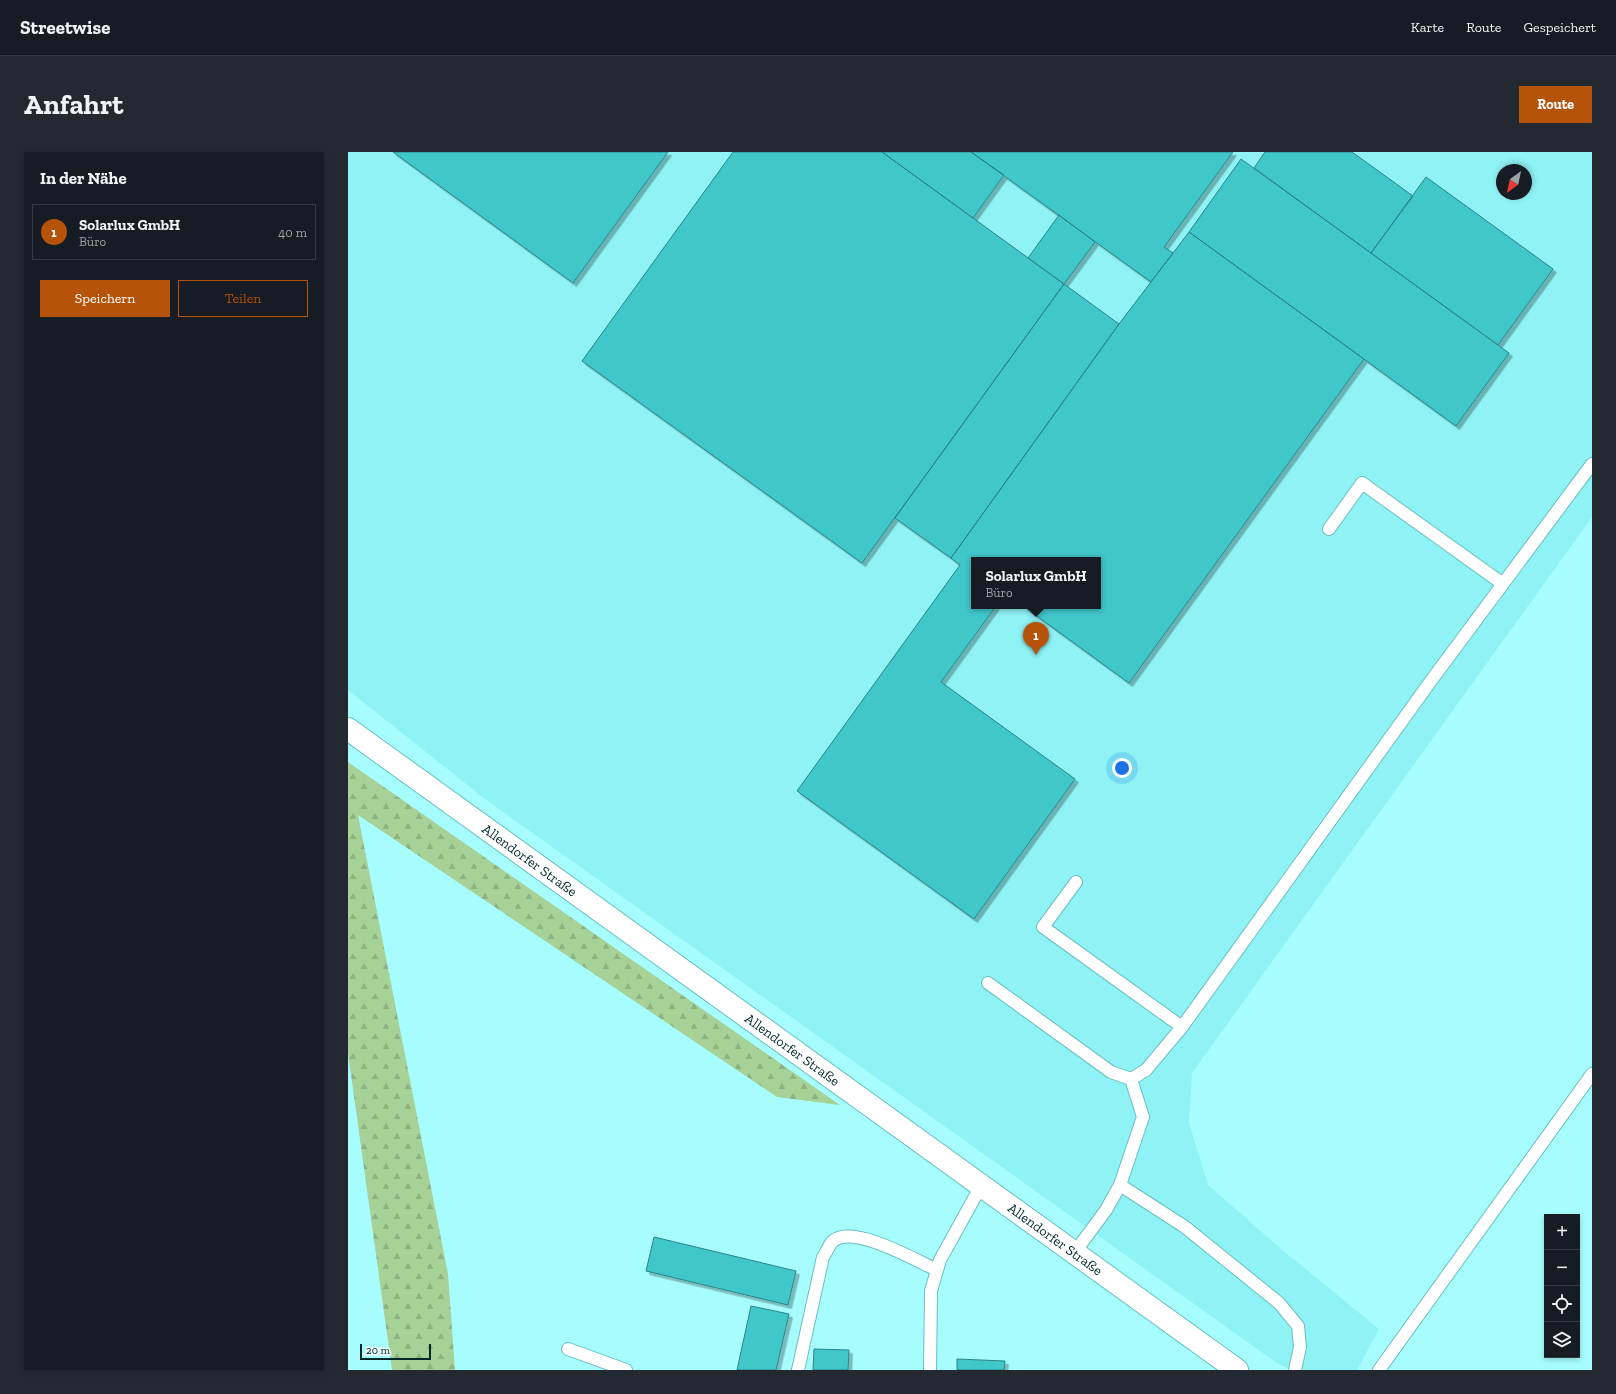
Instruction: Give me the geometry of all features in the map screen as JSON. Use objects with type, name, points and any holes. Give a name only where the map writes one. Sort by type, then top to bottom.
[{"type":"main road","name":"Allendorfer Straße","points":[[348,729],[1237,1370]]},
{"type":"lane","points":[[1132,1079],[1146,1070],[1182,1026],[1296,866],[1592,464]]},
{"type":"lane","points":[[1329,529],[1362,483],[1503,584]]},
{"type":"lane","points":[[1076,882],[1043,927],[1182,1026]]},
{"type":"lane","points":[[988,983],[1110,1072],[1132,1079]]},
{"type":"lane","points":[[1379,1370],[1592,1074]]},
{"type":"lane","points":[[1075,1252],[1106,1210],[1120,1185],[1142,1117],[1132,1079]]},
{"type":"lane","points":[[1120,1185],[1185,1226],[1279,1303],[1298,1326],[1300,1347],[1296,1370]]},
{"type":"lane","points":[[930,1370],[931,1291],[940,1260],[981,1186]]},
{"type":"lane","points":[[798,1370],[823,1257],[833,1241],[850,1235],[869,1239],[937,1270]]},
{"type":"lane","points":[[568,1349],[626,1370]]},
{"type":"shaded area","points":[[348,152],[1592,152],[1592,517],[1192,1073],[1189,1123],[1208,1185],[1281,1249],[1379,1329],[1357,1370],[1291,1370],[1277,1363],[485,799],[348,690]]},
{"type":"green space","points":[[348,762],[840,1105],[777,1097],[358,815],[448,1274],[455,1370],[392,1370],[348,1053]]},
{"type":"building","points":[[393,152],[668,152],[573,283]]},
{"type":"building","points":[[733,152],[882,152],[1064,284],[862,563],[582,361]]},
{"type":"building","points":[[882,152],[971,152],[1004,175],[973,218]]},
{"type":"building","points":[[971,152],[1233,152],[1164,247],[1173,253],[1151,282]]},
{"type":"building","points":[[1265,152],[1352,152],[1413,196],[1371,253],[1254,168]]},
{"type":"building","points":[[1241,159],[1509,353],[1456,426],[1189,232]]},
{"type":"building","points":[[1426,177],[1553,269],[1498,345],[1371,253]]},
{"type":"building","points":[[1059,215],[1095,242],[1064,284],[1028,258]]},
{"type":"building","points":[[1189,232],[1364,359],[1129,683],[1027,609],[1101,609],[1101,557],[971,557],[971,609],[994,609],[941,682],[1075,779],[974,919],[797,791],[960,565],[951,558],[1119,324]]},
{"type":"building","points":[[1064,284],[1119,324],[951,558],[895,518]]},
{"type":"building","points":[[654,1237],[796,1271],[788,1305],[646,1271]]},
{"type":"building","points":[[751,1306],[789,1314],[776,1370],[737,1370]]},
{"type":"building","points":[[814,1349],[849,1350],[848,1370],[813,1370]]},
{"type":"building","points":[[957,1359],[1005,1361],[1004,1370],[957,1370]]},
{"type":"place","name":"Solarlux GmbH","points":[[1036,655]]}]
